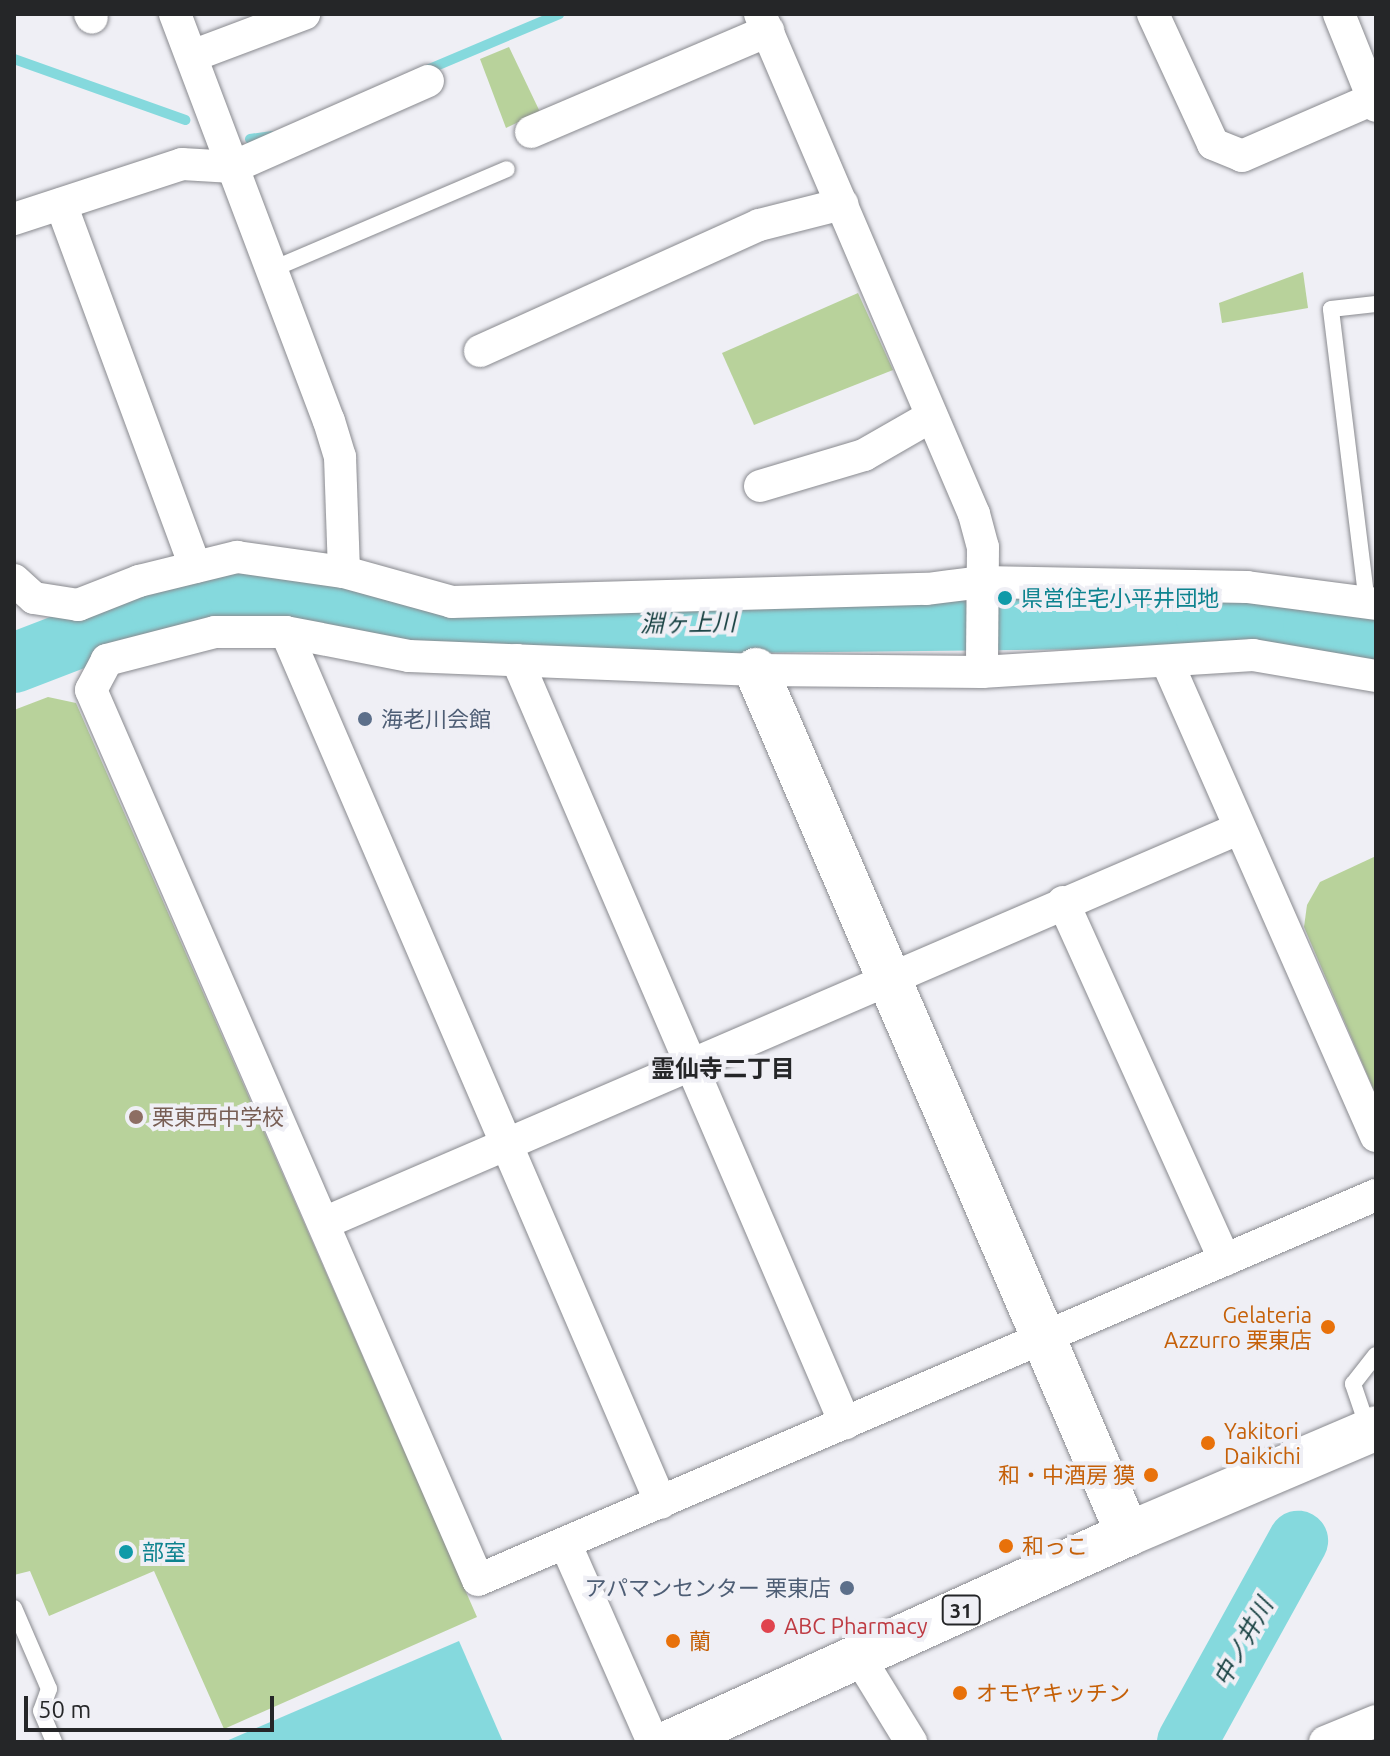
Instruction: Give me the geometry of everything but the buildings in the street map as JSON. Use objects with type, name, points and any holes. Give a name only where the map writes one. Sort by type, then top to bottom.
[{"type":"street","points":[[175,14],[273,269],[340,457],[344,572]]},
{"type":"street","points":[[192,56],[304,14]]},
{"type":"street","points":[[1153,14],[1213,144],[1242,156],[1374,103],[1366,53],[1339,14]]},
{"type":"street","points":[[531,132],[764,22],[974,514],[983,547],[982,662]]},
{"type":"street","points":[[14,219],[182,164],[233,167],[428,81]]},
{"type":"street","points":[[61,204],[195,567]]},
{"type":"street","points":[[480,351],[759,225],[842,204]]},
{"type":"street","points":[[760,486],[864,455],[932,416]]},
{"type":"street","points":[[14,580],[34,598],[78,605],[139,581],[237,557],[344,572],[452,602],[982,587],[1247,587],[1371,604]]},
{"type":"street","points":[[1376,676],[1253,655],[1168,664],[982,662],[756,670],[409,656],[286,632],[215,632],[107,660],[91,690],[478,1580],[566,1545],[1041,1336],[1376,1195]]},
{"type":"street","points":[[286,632],[661,1503]]},
{"type":"street","points":[[517,660],[845,1423]]},
{"type":"street","points":[[1168,664],[1238,829],[1376,1136]]},
{"type":"street","points":[[756,670],[1128,1534]]},
{"type":"street","points":[[324,1223],[888,976],[1238,829]]},
{"type":"street","points":[[1063,902],[1225,1260]]},
{"type":"street","name":"31","points":[[670,1742],[1128,1534],[1373,1430]]},
{"type":"street","points":[[566,1545],[653,1742]]},
{"type":"street","points":[[859,1657],[911,1742]]},
{"type":"street","points":[[1325,1742],[1376,1721]]},
{"type":"lane","points":[[273,269],[507,169]]},
{"type":"lane","points":[[1371,604],[1331,309],[1376,304]]},
{"type":"lane","points":[[1373,1430],[1353,1384],[1376,1355]]},
{"type":"lane","points":[[14,1608],[49,1689],[41,1711],[54,1742]]},
{"type":"green space","points":[[509,47],[540,112],[506,128],[480,59]]},
{"type":"green space","points":[[1303,272],[1308,308],[1222,323],[1219,303]]},
{"type":"green space","points":[[858,293],[893,370],[754,425],[722,353]]},
{"type":"green space","name":"栗東西中学校","points":[[48,697],[76,703],[477,1617],[224,1729],[154,1571],[49,1616],[30,1571],[14,1575],[14,710]]},
{"type":"green space","points":[[1376,856],[1376,1095],[1304,927],[1307,905],[1320,882]]},
{"type":"water","points":[[459,1641],[503,1742],[224,1742]]},
{"type":"waterway","points":[[422,72],[559,14]]},
{"type":"waterway","points":[[14,59],[185,120]]},
{"type":"waterway","points":[[250,139],[271,136]]},
{"type":"waterway","name":"淵ヶ上川","points":[[14,663],[160,607],[234,589],[450,626],[1206,618],[1313,624],[1376,635]]},
{"type":"waterway","name":"中ノ井川","points":[[1187,1742],[1298,1541]]},
{"type":"place","name":"県営住宅小平井団地","points":[[1005,598]]},
{"type":"place","name":"海老川会館","points":[[365,719]]},
{"type":"place","name":"栗東西中学校","points":[[136,1117]]},
{"type":"place","name":"Gelateria Azzurro 栗東店","points":[[1328,1327]]},
{"type":"place","name":"Yakitori Daikichi","points":[[1208,1443]]},
{"type":"place","name":"和・中酒房 獏","points":[[1151,1475]]},
{"type":"place","name":"和っこ","points":[[1006,1546]]},
{"type":"place","name":"部室","points":[[126,1552]]},
{"type":"place","name":"アパマンセンター 栗東店","points":[[847,1588]]},
{"type":"place","name":"ABC Pharmacy","points":[[768,1626]]},
{"type":"place","name":"蘭","points":[[673,1641]]},
{"type":"place","name":"オモヤキッチン","points":[[960,1693]]},
{"type":"district","name":"霊仙寺二丁目","points":[[723,1069]]}]
